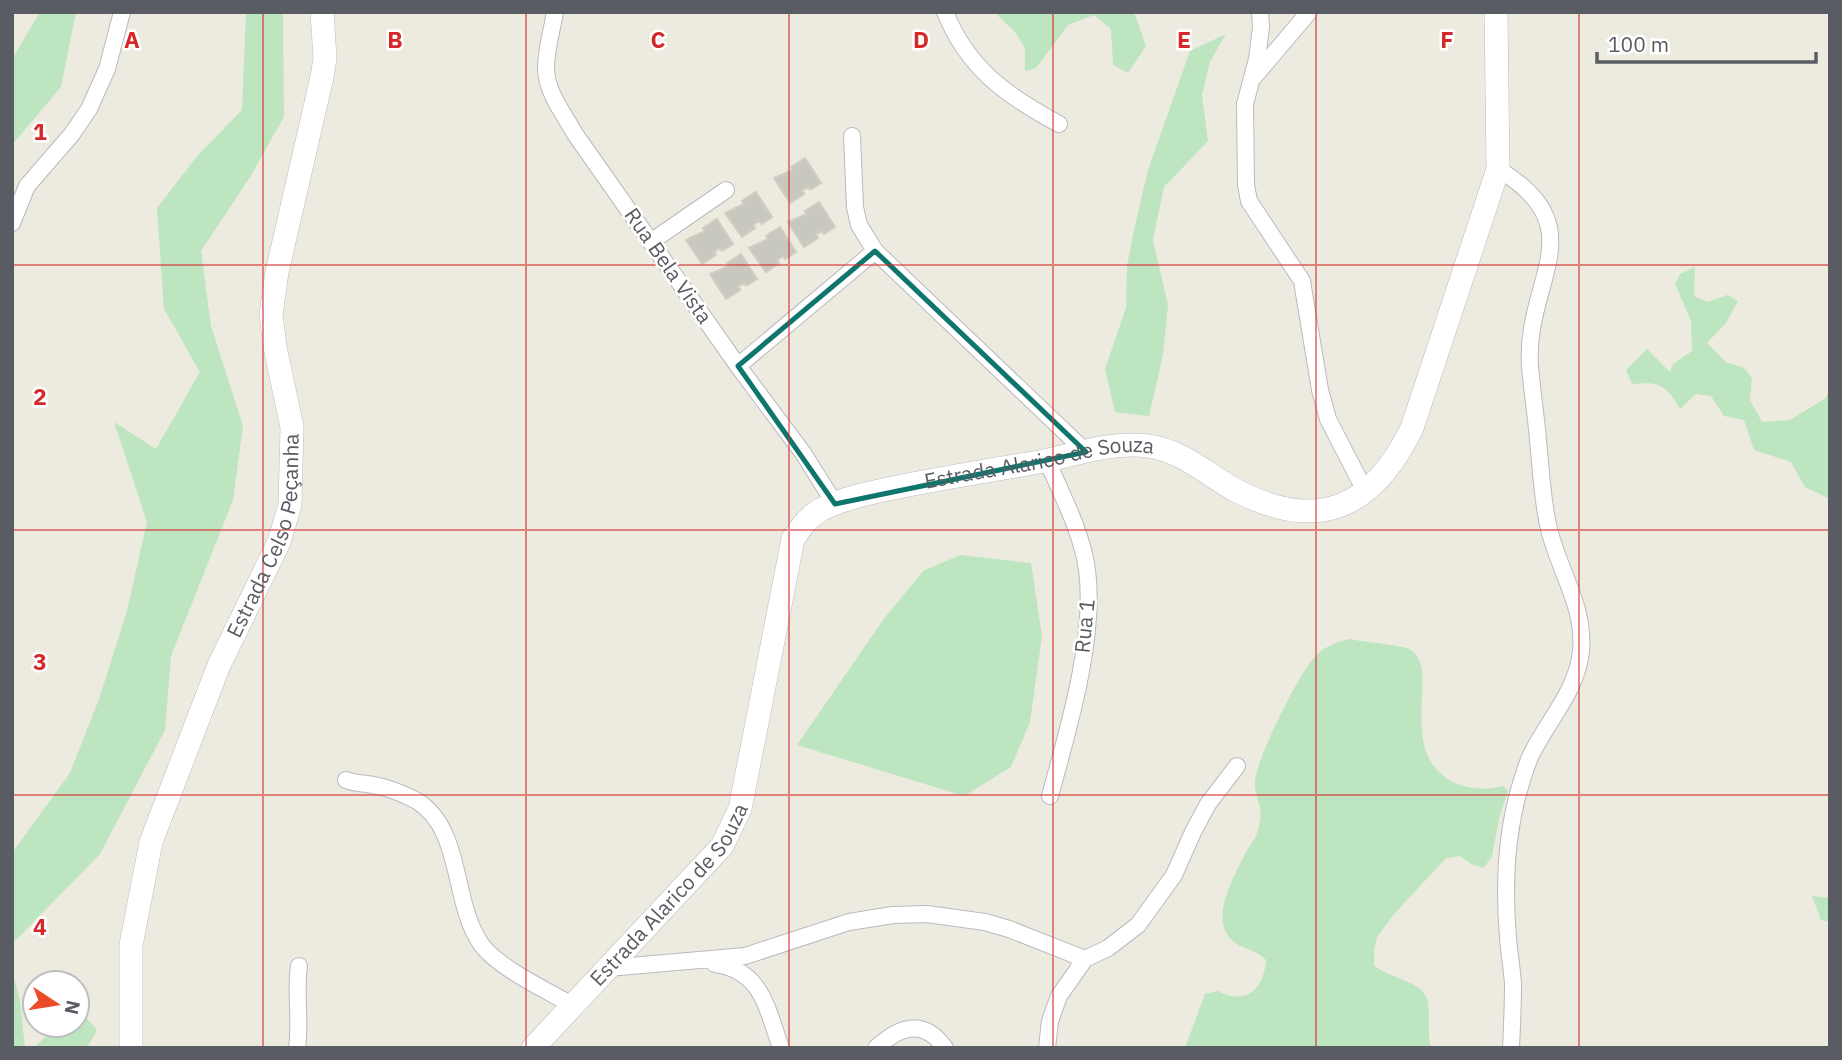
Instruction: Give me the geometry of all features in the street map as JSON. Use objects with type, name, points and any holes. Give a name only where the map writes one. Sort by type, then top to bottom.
[{"type":"main road","name":"Estrada Celso Peçanha","points":[[131,1048],[131,945],[151,842],[219,665],[279,542],[290,505],[292,427],[271,314],[276,272],[322,76],[325,58],[322,12]]},
{"type":"main road","name":"Estrada Alarico de Souza","points":[[533,1048],[722,846],[740,809],[793,539],[805,522],[821,510],[874,492],[1127,444],[1170,451],[1188,459],[1236,490],[1266,504],[1297,512],[1323,511],[1347,504],[1386,472],[1401,451],[1412,428],[1498,169],[1496,12]]},
{"type":"street","points":[[12,223],[21,197],[36,174],[72,134],[89,109],[107,69],[122,12]]},
{"type":"street","name":"Rua Bela Vista","points":[[555,12],[546,68],[551,89],[576,134],[738,366],[803,453],[835,504]]},
{"type":"street","points":[[945,12],[953,32],[976,65],[1002,89],[1059,124]]},
{"type":"street","points":[[1260,12],[1257,59],[1245,104],[1246,185],[1249,201],[1302,281],[1320,390],[1328,419],[1365,491]]},
{"type":"street","points":[[1249,83],[1309,12]]},
{"type":"street","points":[[852,136],[855,207],[859,225],[875,251],[1086,452]]},
{"type":"street","points":[[1498,169],[1520,182],[1533,194],[1545,212],[1550,228],[1548,260],[1533,326],[1530,364],[1549,529],[1577,606],[1582,634],[1581,654],[1572,685],[1531,755],[1519,790],[1510,836],[1507,907],[1513,988],[1511,1048]]},
{"type":"street","points":[[652,241],[726,190]]},
{"type":"street","points":[[738,366],[875,251]]},
{"type":"street","name":"Rua 1","points":[[1047,460],[1079,537],[1087,568],[1090,602],[1068,730],[1050,796]]},
{"type":"street","points":[[1047,1048],[1050,1021],[1059,996],[1085,959],[1108,948],[1138,925],[1174,875],[1208,804],[1237,766]]},
{"type":"street","points":[[346,780],[398,793],[418,802],[433,815],[445,833],[470,922],[482,945],[516,974],[574,1006]]},
{"type":"street","points":[[608,968],[745,956],[849,922],[892,915],[927,914],[985,922],[1085,959]]},
{"type":"street","points":[[692,962],[729,966],[744,972],[760,990],[781,1048]]},
{"type":"street","points":[[298,1048],[300,1028],[296,988],[299,965]]},
{"type":"street","points":[[876,1048],[890,1035],[902,1029],[913,1028],[930,1032],[945,1048]]},
{"type":"highlighted area","points":[[875,251],[1086,452],[835,504],[738,366]]},
{"type":"green space","points":[[40,12],[76,12],[61,87],[12,145],[12,59]]},
{"type":"green space","points":[[246,12],[283,12],[284,117],[250,177],[201,251],[211,326],[243,426],[233,500],[171,656],[165,730],[100,854],[12,944],[12,853],[70,773],[99,699],[127,611],[147,522],[114,422],[156,449],[200,372],[164,309],[157,208],[198,155],[242,110]]},
{"type":"green space","points":[[994,12],[1134,12],[1146,46],[1128,73],[1113,65],[1111,29],[1094,15],[1068,25],[1036,68],[1025,71],[1025,48],[1015,32]]},
{"type":"green space","points":[[1226,34],[1210,62],[1202,95],[1208,141],[1164,187],[1153,240],[1168,305],[1163,355],[1149,416],[1115,412],[1105,369],[1126,308],[1127,265],[1148,170],[1190,51]]},
{"type":"green space","points":[[1695,267],[1694,296],[1708,302],[1727,295],[1738,301],[1726,323],[1707,343],[1726,362],[1744,368],[1752,378],[1750,400],[1762,422],[1790,420],[1826,398],[1830,389],[1830,499],[1805,487],[1791,462],[1754,450],[1744,420],[1724,416],[1711,396],[1696,394],[1680,409],[1661,386],[1649,383],[1632,384],[1626,370],[1647,349],[1670,372],[1673,364],[1692,351],[1691,321],[1675,284],[1680,274]]},
{"type":"green space","points":[[960,555],[1031,563],[1042,636],[1030,722],[1011,767],[964,796],[797,745],[883,620],[923,571]]},
{"type":"green space","points":[[1350,639],[1409,649],[1418,659],[1422,673],[1422,732],[1426,752],[1436,769],[1455,783],[1467,787],[1479,789],[1503,786],[1508,791],[1499,818],[1492,857],[1483,868],[1460,856],[1446,858],[1395,913],[1377,937],[1374,965],[1420,989],[1425,995],[1428,1002],[1431,1048],[1185,1048],[1205,994],[1218,991],[1237,997],[1245,995],[1252,992],[1262,979],[1266,960],[1233,941],[1225,930],[1223,921],[1228,891],[1260,823],[1255,784],[1257,773],[1278,720],[1306,668],[1325,648]]},
{"type":"green space","points":[[1812,896],[1830,898],[1830,922],[1821,920]]},
{"type":"green space","points":[[12,969],[20,1001],[21,1039],[24,1039],[25,1048],[12,1048]]},
{"type":"green space","points":[[91,1023],[97,1030],[87,1048],[34,1048],[43,1039],[91,1039]]},
{"type":"building","points":[[805,158],[821,183],[810,190],[808,187],[802,191],[804,194],[790,203],[774,178],[793,170],[791,167]]},
{"type":"building","points":[[756,192],[772,217],[762,224],[759,221],[753,225],[755,228],[742,237],[725,213],[744,204],[742,201]]},
{"type":"building","points":[[819,202],[835,227],[824,234],[822,231],[816,234],[818,238],[804,247],[788,222],[807,214],[805,211]]},
{"type":"building","points":[[717,219],[733,244],[722,251],[720,248],[714,252],[716,255],[702,264],[686,240],[705,231],[703,228]]},
{"type":"building","points":[[780,227],[796,252],[785,259],[783,256],[777,260],[779,263],[766,272],[749,248],[768,239],[766,236]]},
{"type":"building","points":[[741,254],[757,279],[746,286],[744,283],[738,287],[740,290],[726,299],[710,274],[729,266],[727,263]]}]
